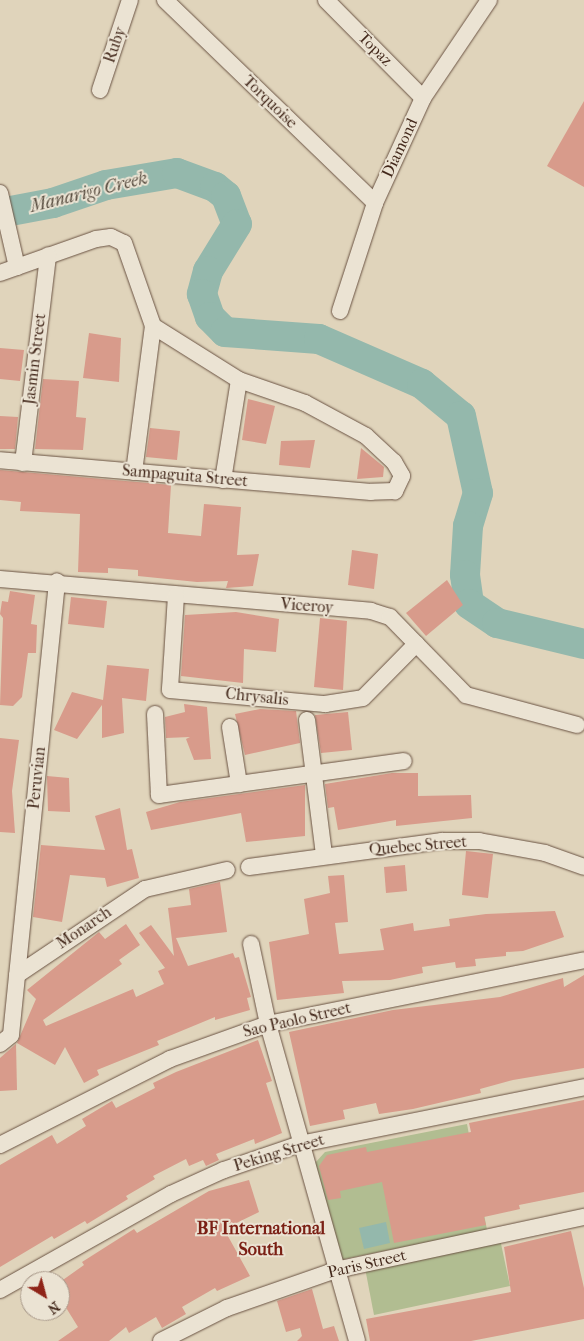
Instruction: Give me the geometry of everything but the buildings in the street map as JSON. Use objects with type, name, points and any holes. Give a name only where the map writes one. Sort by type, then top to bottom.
[{"type":"street","name":"Ruby","points":[[100,90],[130,0]]},
{"type":"street","name":"Torquoise","points":[[165,0],[375,203]]},
{"type":"street","name":"Topaz","points":[[326,0],[423,98]]},
{"type":"street","name":"Diamond","points":[[340,311],[375,203],[423,98],[489,0]]},
{"type":"street","points":[[0,196],[17,267]]},
{"type":"street","points":[[0,273],[96,239],[111,237],[124,244],[153,326],[134,472]]},
{"type":"street","name":"Jasmin Street","points":[[23,463],[48,256]]},
{"type":"street","points":[[153,326],[239,380],[223,480]]},
{"type":"street","name":"Sampaguita Street","points":[[0,460],[371,492],[396,491],[402,476],[394,462],[366,436],[305,403],[239,380]]},
{"type":"street","name":"Viceroy","points":[[0,578],[57,581],[176,596],[371,611],[390,617],[466,695],[577,725]]},
{"type":"street","name":"Peruvian","points":[[16,974],[57,581]]},
{"type":"street","name":"Chrysalis","points":[[176,596],[170,690],[324,704],[363,698],[416,644]]},
{"type":"street","points":[[155,714],[159,795],[404,761]]},
{"type":"street","points":[[308,720],[324,855]]},
{"type":"street","points":[[230,727],[239,784]]},
{"type":"street","name":"Quebec Street","points":[[249,866],[442,841],[479,841],[546,853],[584,868]]},
{"type":"street","name":"Monarch","points":[[16,974],[145,889],[227,870]]},
{"type":"street","points":[[251,944],[268,1024],[356,1341]]},
{"type":"street","name":"Sao Paolo Street","points":[[0,1145],[170,1059],[268,1024],[584,960]]},
{"type":"street","points":[[0,1044],[11,1035],[16,974]]},
{"type":"street","name":"Peking Street","points":[[0,1290],[171,1194],[224,1170],[300,1144],[584,1086]]},
{"type":"street","name":"Paris Street","points":[[160,1341],[227,1308],[336,1270],[584,1218]]},
{"type":"green space","points":[[467,1124],[487,1230],[340,1260],[315,1163],[325,1152]]},
{"type":"green space","points":[[500,1239],[510,1286],[374,1315],[365,1268]]},
{"type":"water","points":[[386,1222],[390,1243],[364,1249],[359,1228]]},
{"type":"waterway","name":"Manarigo Creek","points":[[0,213],[53,203],[106,185],[177,173],[215,187],[226,196],[237,224],[208,271],[202,294],[210,317],[225,332],[319,339],[422,384],[461,416],[478,493],[468,526],[465,575],[469,604],[497,623],[584,644]]},
{"type":"district","name":"BF International South","points":[[261,1240]]}]
